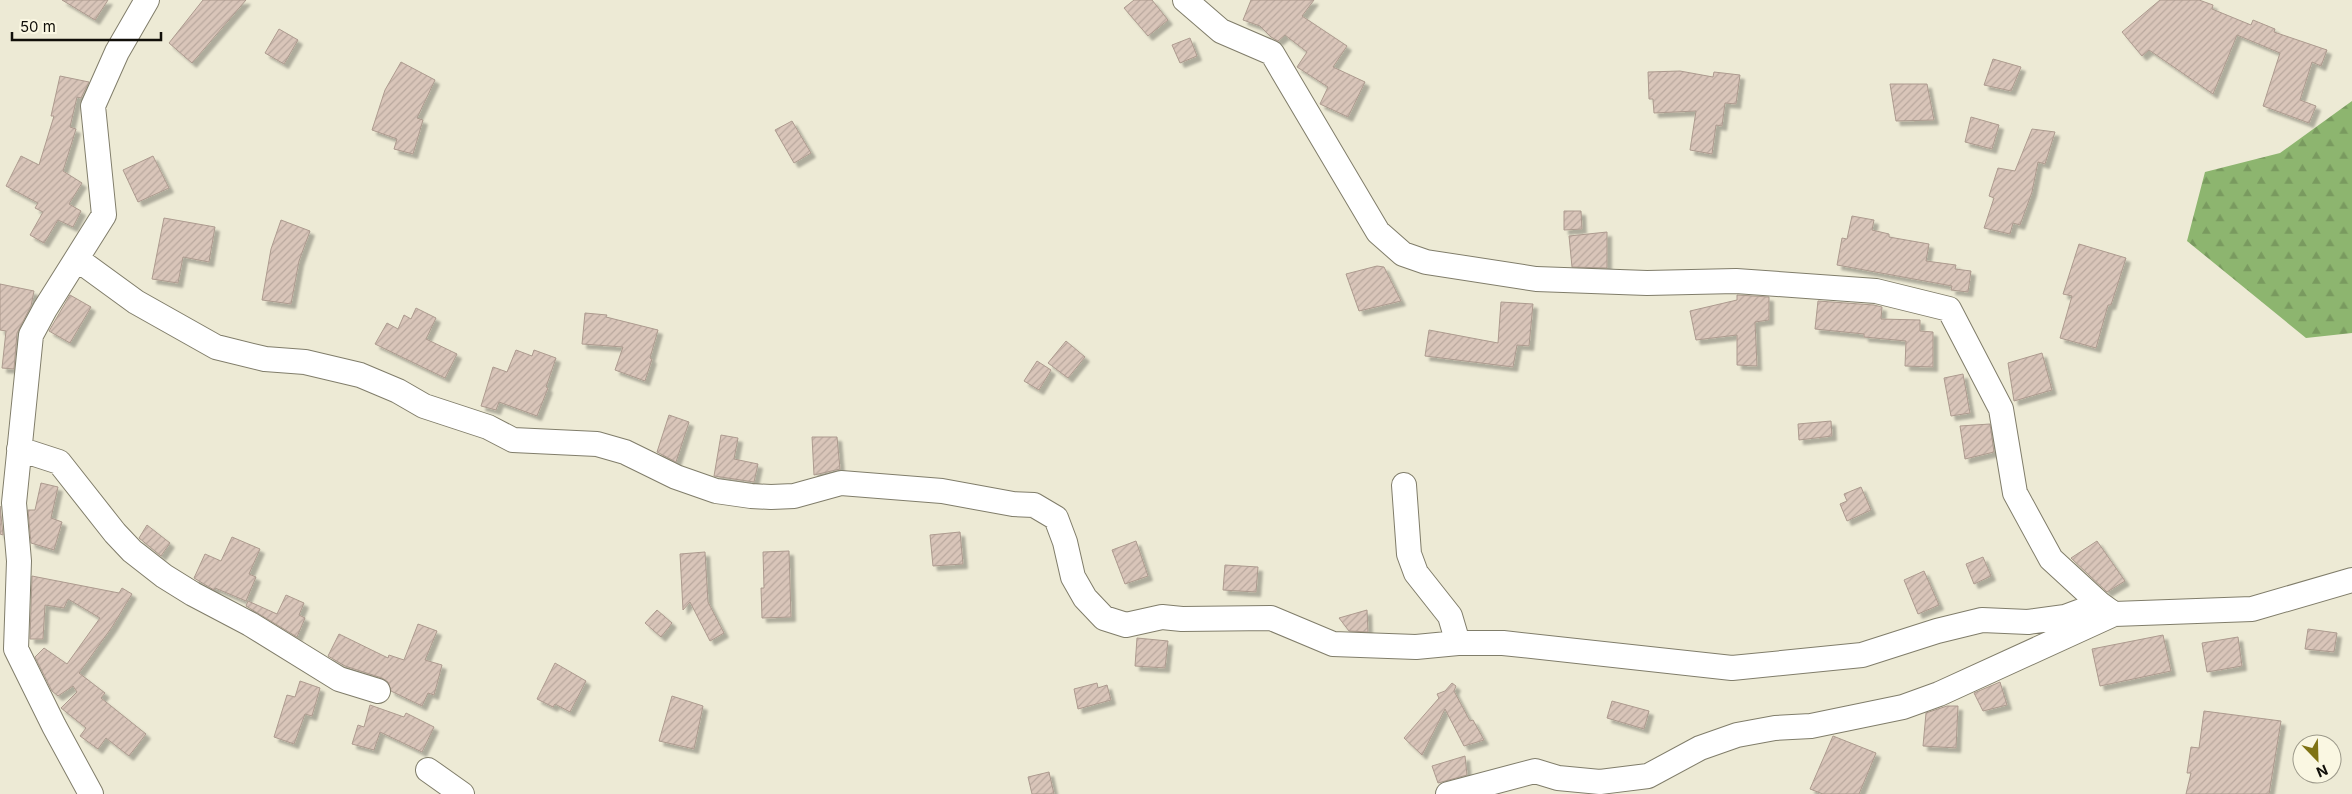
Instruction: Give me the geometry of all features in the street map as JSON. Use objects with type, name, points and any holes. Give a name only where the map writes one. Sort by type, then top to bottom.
[{"type":"street","points":[[91,794],[54,726],[16,649],[10,559],[19,449],[32,335],[45,309],[78,260],[104,215],[92,106],[117,52],[147,0]]},
{"type":"street","points":[[1185,0],[1221,31],[1272,53],[1378,232],[1403,254],[1426,262],[1536,279],[1647,283],[1736,281],[1876,291],[1949,309],[2001,409],[2015,493],[2051,559],[2107,609]]},
{"type":"street","points":[[78,260],[136,302],[216,347],[265,359],[305,362],[360,375],[398,391],[424,406],[488,428],[513,440],[597,444],[625,452],[676,477],[716,491],[751,496],[794,496],[841,483],[942,491],[1013,504],[1034,504],[1056,518],[1065,542],[1073,577],[1085,598],[1104,618],[1126,625],[1162,617],[1182,619],[1271,618],[1333,644],[1416,647],[1458,643],[1503,643],[1732,668],[1862,655],[1937,631],[1982,620],[2028,622],[2107,609],[2252,609],[2352,580]]},
{"type":"street","points":[[19,449],[59,462],[115,533],[132,551],[164,576],[193,594],[250,624],[339,679],[378,691]]},
{"type":"street","points":[[1404,485],[1409,554],[1416,573],[1450,616],[1458,643]]},
{"type":"street","points":[[1448,794],[1535,771],[1558,778],[1600,782],[1648,776],[1700,748],[1737,735],[1775,728],[1811,726],[1903,707],[1939,694],[2107,609]]},
{"type":"street","points":[[428,770],[462,794]]},
{"type":"green space","points":[[2352,101],[2352,333],[2306,338],[2187,241],[2205,172],[2280,153]]},
{"type":"building","points":[[62,0],[108,0],[95,20]]},
{"type":"building","points":[[203,0],[246,0],[192,63],[169,43]]},
{"type":"building","points":[[1134,0],[1152,0],[1168,20],[1148,36],[1124,8]]},
{"type":"building","points":[[1251,0],[1314,0],[1302,16],[1347,46],[1333,67],[1365,82],[1348,117],[1320,104],[1328,87],[1297,67],[1307,52],[1285,35],[1278,41],[1260,26],[1243,20]]},
{"type":"building","points":[[2160,0],[2199,0],[2213,5],[2212,9],[2251,25],[2253,20],[2275,29],[2274,32],[2327,50],[2321,66],[2312,62],[2300,100],[2316,106],[2309,123],[2263,106],[2280,53],[2237,35],[2213,94],[2149,50],[2142,56],[2122,32]]},
{"type":"building","points":[[279,29],[298,40],[284,64],[265,53]]},
{"type":"building","points":[[1190,38],[1197,56],[1180,63],[1172,45]]},
{"type":"building","points":[[1993,59],[2021,67],[2011,91],[1984,85]]},
{"type":"building","points":[[401,62],[435,80],[417,118],[423,120],[413,154],[394,149],[397,139],[372,130],[385,90]]},
{"type":"building","points":[[1680,71],[1713,77],[1714,72],[1740,75],[1736,104],[1725,103],[1722,126],[1716,125],[1712,154],[1690,150],[1696,111],[1654,113],[1653,99],[1649,99],[1648,72]]},
{"type":"building","points":[[60,76],[89,82],[81,98],[77,97],[70,127],[76,129],[63,171],[82,183],[69,204],[81,211],[73,227],[58,220],[44,243],[30,235],[43,212],[35,208],[38,203],[6,186],[21,156],[39,165],[54,116],[51,116]]},
{"type":"building","points":[[1890,84],[1927,84],[1934,120],[1896,121]]},
{"type":"building","points":[[1971,117],[1999,125],[1992,149],[1965,142]]},
{"type":"building","points":[[792,121],[811,153],[794,163],[775,130]]},
{"type":"building","points":[[2032,129],[2055,132],[2045,164],[2038,162],[2032,192],[2020,225],[2013,223],[2010,234],[1984,228],[1994,198],[1989,196],[1998,168],[2015,171]]},
{"type":"building","points":[[153,156],[169,188],[138,202],[123,170]]},
{"type":"building","points":[[1564,211],[1581,211],[1582,229],[1564,230]]},
{"type":"building","points":[[1852,216],[1874,220],[1872,230],[1889,234],[1889,237],[1929,244],[1926,261],[1956,265],[1955,269],[1971,271],[1968,292],[1951,290],[1952,286],[1837,265],[1842,238],[1847,239]]},
{"type":"building","points":[[164,218],[215,227],[209,262],[183,257],[178,283],[152,279]]},
{"type":"building","points":[[281,220],[310,231],[299,261],[291,304],[262,300],[271,249]]},
{"type":"building","points":[[1607,232],[1607,268],[1572,267],[1569,236]]},
{"type":"building","points":[[2079,244],[2126,258],[2111,305],[2108,305],[2096,348],[2060,338],[2072,296],[2063,294]]},
{"type":"building","points":[[1377,266],[1384,267],[1401,301],[1359,311],[1346,274]]},
{"type":"building","points":[[0,284],[34,291],[31,306],[17,333],[14,369],[2,368],[6,331],[0,330]]},
{"type":"building","points":[[70,295],[91,307],[70,343],[49,331]]},
{"type":"building","points":[[1737,295],[1769,297],[1769,320],[1755,322],[1757,366],[1737,365],[1737,335],[1696,340],[1690,311],[1737,300]]},
{"type":"building","points":[[1818,301],[1874,305],[1882,307],[1881,319],[1920,320],[1920,331],[1933,332],[1933,367],[1905,366],[1906,341],[1864,337],[1864,334],[1815,329]]},
{"type":"building","points":[[1501,302],[1533,304],[1529,346],[1517,345],[1513,367],[1425,356],[1429,330],[1498,343]]},
{"type":"building","points":[[416,308],[436,318],[426,339],[457,354],[445,378],[375,344],[387,323],[398,329],[404,315],[411,319]]},
{"type":"building","points":[[585,313],[607,315],[606,317],[658,330],[645,381],[615,370],[623,347],[582,344]]},
{"type":"building","points":[[1066,341],[1085,357],[1068,378],[1048,363]]},
{"type":"building","points":[[516,350],[532,356],[534,350],[556,358],[546,387],[548,388],[537,416],[499,402],[496,410],[481,406],[493,367],[507,372]]},
{"type":"building","points":[[2042,353],[2052,390],[2014,401],[2008,363]]},
{"type":"building","points":[[1037,361],[1051,370],[1039,390],[1024,381]]},
{"type":"building","points":[[1963,374],[1970,413],[1951,416],[1944,378]]},
{"type":"building","points":[[669,415],[689,422],[676,462],[657,452]]},
{"type":"building","points":[[1831,421],[1832,436],[1799,440],[1798,424]]},
{"type":"building","points":[[1990,424],[1994,452],[1965,459],[1960,426]]},
{"type":"building","points":[[721,435],[738,438],[734,459],[758,464],[754,482],[714,476]]},
{"type":"building","points":[[812,437],[837,437],[840,469],[814,475]]},
{"type":"building","points":[[41,483],[58,487],[51,518],[62,522],[54,550],[31,543],[28,510],[35,510]]},
{"type":"building","points":[[1861,487],[1871,510],[1847,521],[1840,504],[1847,501],[1844,494]]},
{"type":"building","points":[[0,506],[3,535],[0,534]]},
{"type":"building","points":[[147,525],[170,543],[161,556],[139,538]]},
{"type":"building","points":[[960,532],[963,564],[933,566],[930,535]]},
{"type":"building","points":[[232,537],[260,549],[249,574],[256,577],[246,601],[215,588],[214,590],[194,578],[205,554],[221,561]]},
{"type":"building","points":[[1136,541],[1148,576],[1125,584],[1112,550]]},
{"type":"building","points":[[2097,541],[2125,581],[2107,592],[2071,558]]},
{"type":"building","points":[[789,551],[791,617],[762,618],[761,588],[764,588],[763,552]]},
{"type":"building","points":[[705,552],[708,602],[724,633],[710,641],[690,602],[683,610],[680,554]]},
{"type":"building","points":[[1983,557],[1991,576],[1974,584],[1966,564]]},
{"type":"building","points":[[1225,565],[1258,567],[1256,592],[1223,590]]},
{"type":"building","points":[[1924,571],[1939,605],[1918,614],[1904,580]]},
{"type":"building","points":[[32,576],[119,593],[122,588],[132,594],[112,627],[79,673],[105,693],[101,698],[146,734],[129,756],[106,738],[98,749],[80,736],[86,728],[61,708],[77,692],[73,686],[58,696],[52,691],[35,657],[44,648],[67,664],[100,618],[68,599],[64,608],[45,605],[43,639],[30,639]]},
{"type":"building","points":[[286,595],[304,603],[299,615],[305,618],[297,637],[246,606],[248,601],[277,614]]},
{"type":"building","points":[[657,610],[672,623],[661,637],[645,623]]},
{"type":"building","points":[[1367,610],[1368,632],[1349,631],[1339,618]]},
{"type":"building","points":[[418,624],[437,631],[425,660],[442,665],[434,695],[428,693],[422,706],[391,691],[388,682],[382,678],[345,666],[328,656],[339,634],[388,658],[389,655],[404,660]]},
{"type":"building","points":[[2308,629],[2337,633],[2334,652],[2305,649]]},
{"type":"building","points":[[2163,635],[2171,671],[2100,686],[2092,649]]},
{"type":"building","points":[[2238,637],[2242,666],[2207,672],[2202,643]]},
{"type":"building","points":[[1137,638],[1168,641],[1165,668],[1135,666]]},
{"type":"building","points":[[555,663],[586,681],[570,712],[555,704],[553,707],[537,699]]},
{"type":"building","points":[[300,681],[320,688],[312,716],[305,714],[294,744],[274,737],[287,695],[295,697]]},
{"type":"building","points":[[2000,682],[2007,705],[1983,711],[1974,693]]},
{"type":"building","points":[[1097,683],[1098,688],[1107,685],[1111,700],[1078,709],[1074,689]]},
{"type":"building","points":[[1452,683],[1456,686],[1454,691],[1470,721],[1473,720],[1484,740],[1464,746],[1445,709],[1422,755],[1404,738],[1439,698],[1437,694],[1445,691]]},
{"type":"building","points":[[672,696],[703,706],[694,749],[659,741]]},
{"type":"building","points":[[1612,701],[1649,711],[1644,729],[1607,718]]},
{"type":"building","points":[[370,705],[404,717],[406,713],[434,727],[422,752],[380,732],[374,750],[352,744],[358,725],[364,727]]},
{"type":"building","points":[[1947,706],[1958,706],[1956,748],[1923,746],[1926,713]]},
{"type":"building","points":[[2204,711],[2281,721],[2269,794],[2186,794],[2191,773],[2187,773],[2191,747],[2199,748]]},
{"type":"building","points":[[1833,736],[1876,753],[1859,794],[1823,794],[1810,789]]},
{"type":"building","points":[[1465,756],[1467,775],[1438,783],[1432,766]]},
{"type":"building","points":[[1049,772],[1054,794],[1032,794],[1028,777]]}]
